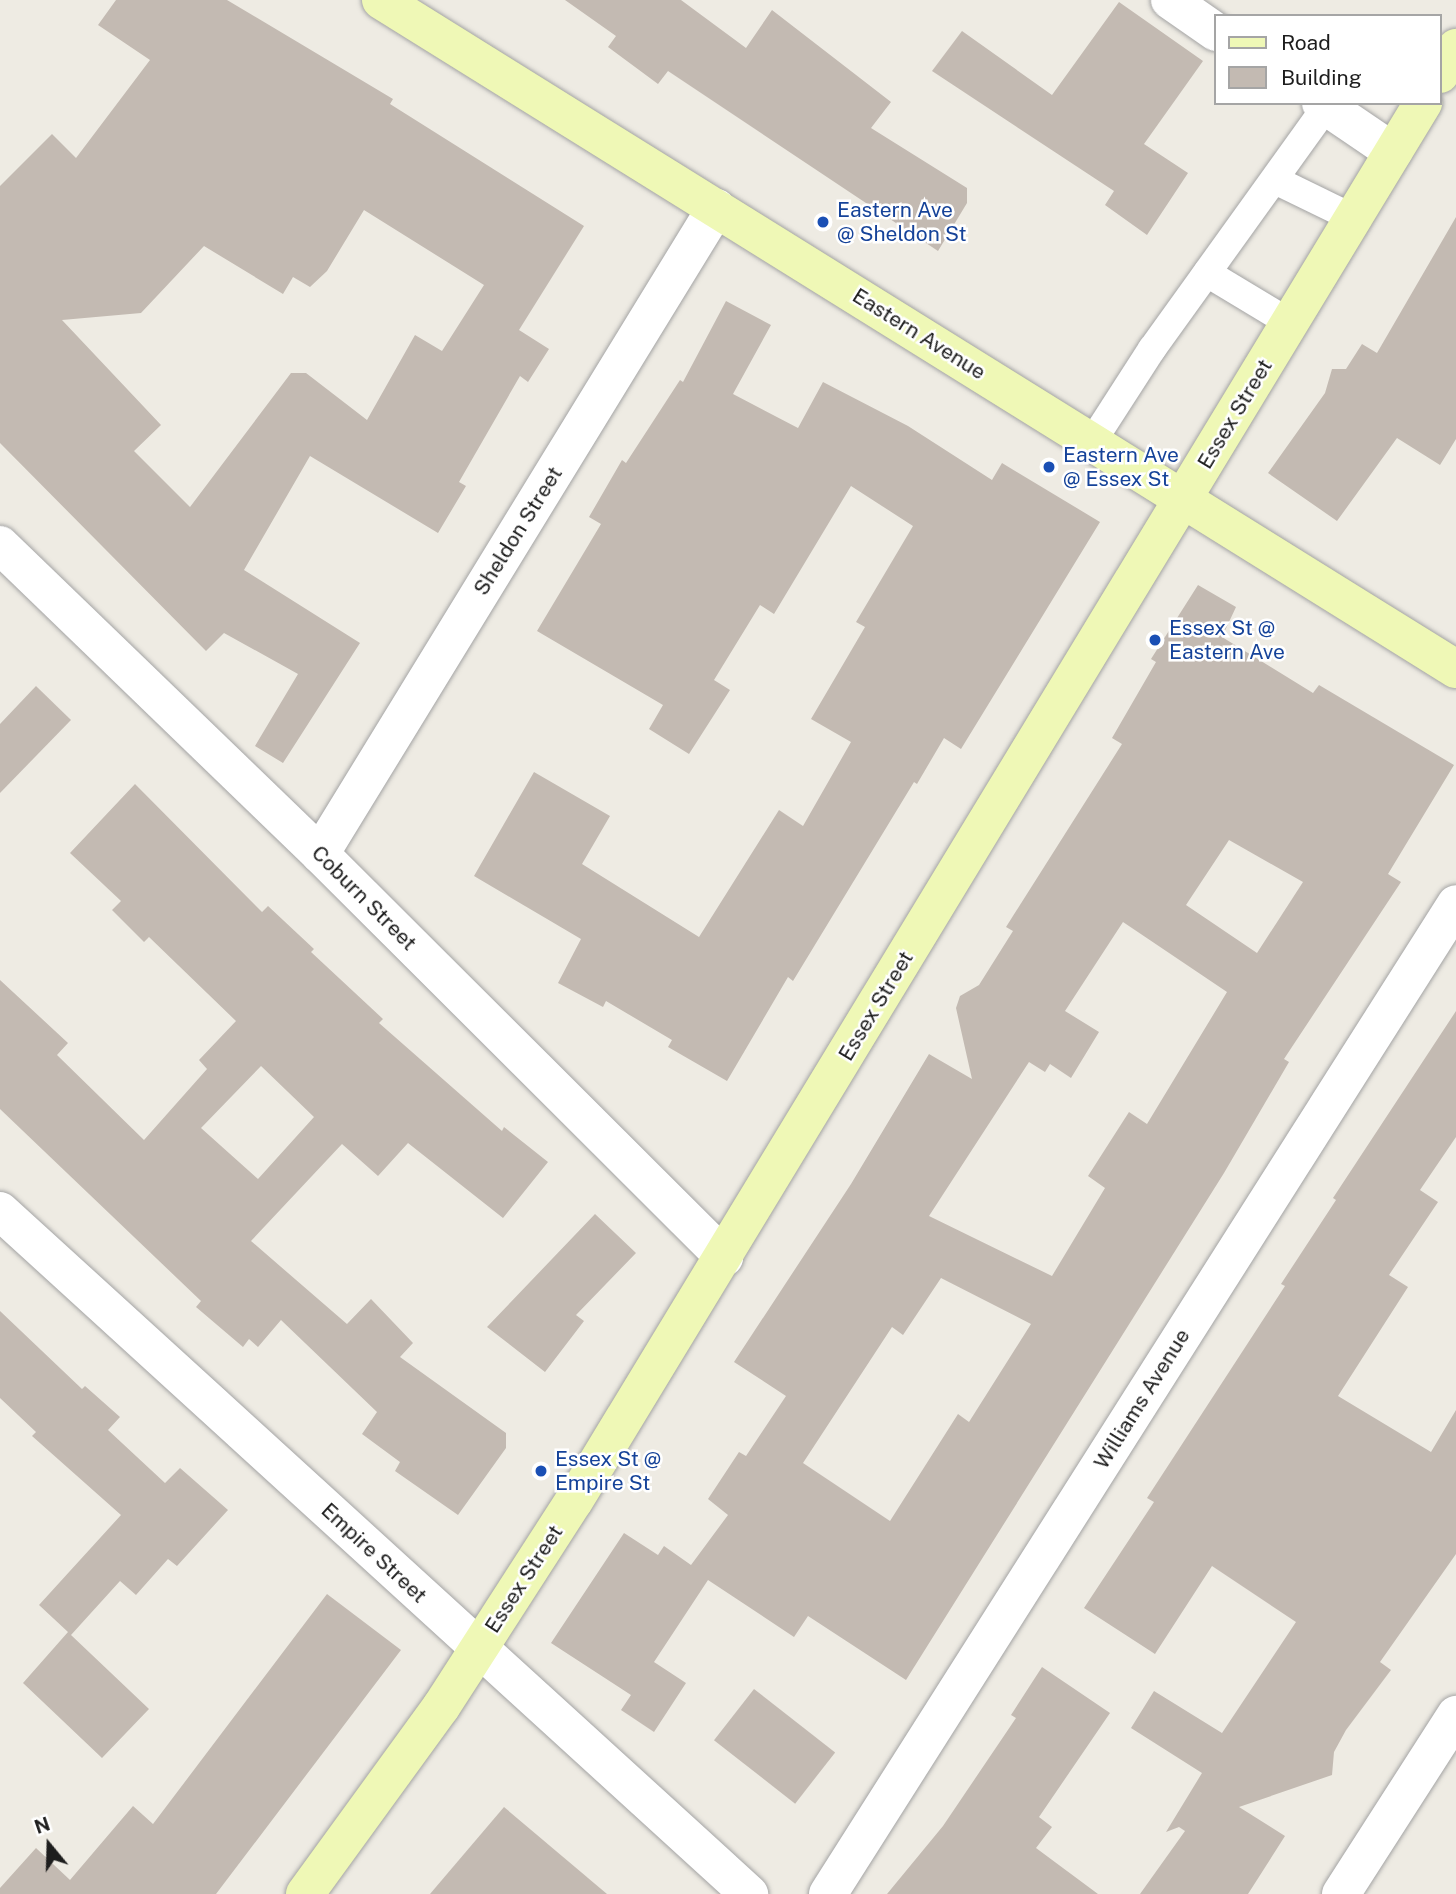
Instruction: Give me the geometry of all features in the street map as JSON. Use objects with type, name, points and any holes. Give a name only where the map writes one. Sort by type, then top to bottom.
[{"type":"main road","name":"Eastern Avenue","points":[[381,0],[1456,669]]},
{"type":"main road","points":[[1442,71],[1456,48]]},
{"type":"main road","name":"Essex Street","points":[[305,1894],[478,1649],[724,1256],[1422,105]]},
{"type":"street","points":[[1170,0],[1214,31]]},
{"type":"street","points":[[1324,105],[1393,152]]},
{"type":"street","name":"Sheldon Street","points":[[320,854],[716,208]]},
{"type":"street","name":"Coburn Street","points":[[0,545],[320,854],[724,1256]]},
{"type":"street","name":"Williams Avenue","points":[[828,1894],[1456,904]]},
{"type":"street","name":"Empire Street","points":[[0,1211],[749,1894]]},
{"type":"street","points":[[1341,1894],[1456,1715]]},
{"type":"lane","points":[[1092,442],[1207,272],[1275,180],[1324,105]]},
{"type":"lane","points":[[1275,180],[1353,218]]},
{"type":"lane","points":[[1207,272],[1290,323]]},
{"type":"building","points":[[116,0],[227,0],[393,99],[390,104],[584,226],[519,330],[549,349],[528,382],[520,376],[459,482],[466,486],[438,533],[310,456],[244,570],[360,643],[283,763],[255,746],[298,674],[224,633],[206,651],[0,443],[0,186],[52,134],[76,158],[150,60],[98,25]],"holes":[[[364,210],[484,285],[442,351],[415,335],[367,420],[306,373],[291,373],[190,507],[134,451],[161,425],[62,320],[141,313],[204,246],[283,294],[293,277],[310,287],[327,271]]]},
{"type":"building","points":[[565,0],[681,0],[746,48],[772,10],[891,102],[871,128],[967,188],[967,203],[938,251],[668,71],[658,84],[608,47],[616,36]]},
{"type":"building","points":[[1119,2],[1203,61],[1144,144],[1188,173],[1147,235],[1105,205],[1114,191],[932,71],[962,31],[1052,95]]},
{"type":"building","points":[[1456,217],[1456,439],[1440,465],[1397,438],[1337,521],[1268,473],[1325,393],[1332,369],[1346,369],[1362,344],[1377,353]]},
{"type":"building","points":[[726,301],[771,325],[733,394],[798,428],[823,382],[908,426],[992,480],[1002,463],[1100,522],[961,749],[944,738],[917,784],[914,782],[793,981],[788,977],[727,1081],[668,1047],[672,1040],[606,1001],[603,1007],[558,983],[581,939],[474,876],[534,772],[610,816],[582,864],[699,937],[779,810],[803,826],[851,742],[811,719],[865,627],[856,622],[913,526],[851,486],[774,614],[760,605],[714,680],[730,690],[689,754],[649,729],[663,705],[537,631],[601,524],[589,517],[622,460],[626,463],[680,380],[683,382]]},
{"type":"building","points":[[1198,585],[1236,607],[1222,637],[1313,693],[1319,685],[1454,765],[1388,874],[1401,882],[1284,1059],[1289,1062],[1224,1173],[906,1680],[808,1616],[794,1637],[708,1580],[654,1662],[686,1683],[654,1732],[621,1710],[631,1695],[551,1643],[624,1533],[658,1555],[664,1546],[691,1565],[728,1515],[708,1499],[739,1452],[746,1456],[786,1396],[734,1362],[851,1184],[929,1054],[972,1079],[956,1008],[960,996],[979,985],[1013,931],[1006,927],[1122,744],[1112,738],[1156,662],[1151,659]],"holes":[[[1229,840],[1303,882],[1257,953],[1186,905]],[[1123,922],[1227,992],[1147,1124],[1129,1112],[1088,1176],[1105,1188],[1052,1276],[929,1216],[1029,1062],[1045,1072],[1050,1064],[1071,1078],[1099,1032],[1065,1011]],[[941,1278],[1031,1324],[969,1422],[958,1414],[890,1521],[803,1463],[892,1327],[903,1335]]]},
{"type":"building","points":[[36,686],[71,720],[0,793],[0,724]]},
{"type":"building","points":[[135,784],[262,912],[268,906],[314,949],[311,952],[383,1019],[379,1023],[502,1131],[504,1127],[548,1162],[503,1218],[408,1143],[378,1176],[342,1144],[251,1241],[347,1324],[371,1299],[413,1343],[400,1357],[506,1433],[506,1448],[458,1515],[395,1471],[400,1462],[362,1434],[377,1412],[281,1320],[258,1347],[249,1339],[243,1347],[196,1307],[201,1301],[0,1109],[0,980],[68,1043],[57,1055],[144,1140],[207,1069],[199,1060],[236,1021],[149,937],[144,942],[112,910],[121,901],[70,853]],"holes":[[[261,1066],[314,1117],[258,1179],[201,1128]]]},
{"type":"building","points":[[1456,1011],[1456,1137],[1420,1190],[1438,1202],[1389,1275],[1408,1287],[1338,1396],[1431,1452],[1456,1410],[1456,1554],[1380,1662],[1391,1670],[1346,1730],[1334,1752],[1332,1775],[1239,1807],[1285,1836],[1248,1894],[1140,1894],[1185,1831],[1179,1827],[1166,1832],[1202,1773],[1131,1728],[1154,1691],[1222,1733],[1296,1622],[1212,1566],[1155,1654],[1084,1608],[1154,1502],[1147,1498],[1285,1286],[1281,1284],[1336,1200],[1333,1198]]},
{"type":"building","points":[[595,1214],[636,1253],[576,1315],[584,1321],[545,1372],[487,1327]]},
{"type":"building","points":[[0,1311],[82,1389],[85,1386],[120,1417],[108,1430],[165,1483],[180,1468],[228,1510],[177,1566],[168,1559],[136,1595],[120,1581],[71,1635],[149,1709],[102,1758],[23,1683],[68,1632],[39,1605],[121,1515],[32,1436],[36,1432],[0,1398]]},
{"type":"building","points":[[327,1594],[401,1650],[216,1894],[0,1894],[0,1888],[36,1848],[70,1880],[133,1806],[153,1824]]},
{"type":"building","points":[[1042,1667],[1110,1713],[1039,1817],[1052,1827],[1036,1848],[1098,1894],[887,1894],[943,1826],[1016,1718],[1011,1715]]},
{"type":"building","points":[[754,1689],[835,1752],[795,1804],[714,1740]]},
{"type":"building","points":[[504,1807],[607,1894],[430,1894]]},
{"type":"place","name":"Eastern Ave @ Sheldon St","points":[[823,222]]},
{"type":"place","name":"Eastern Ave @ Essex St","points":[[1049,467]]},
{"type":"place","name":"Essex St @ Eastern Ave","points":[[1155,640]]},
{"type":"place","name":"Essex St @ Empire St","points":[[541,1471]]}]
